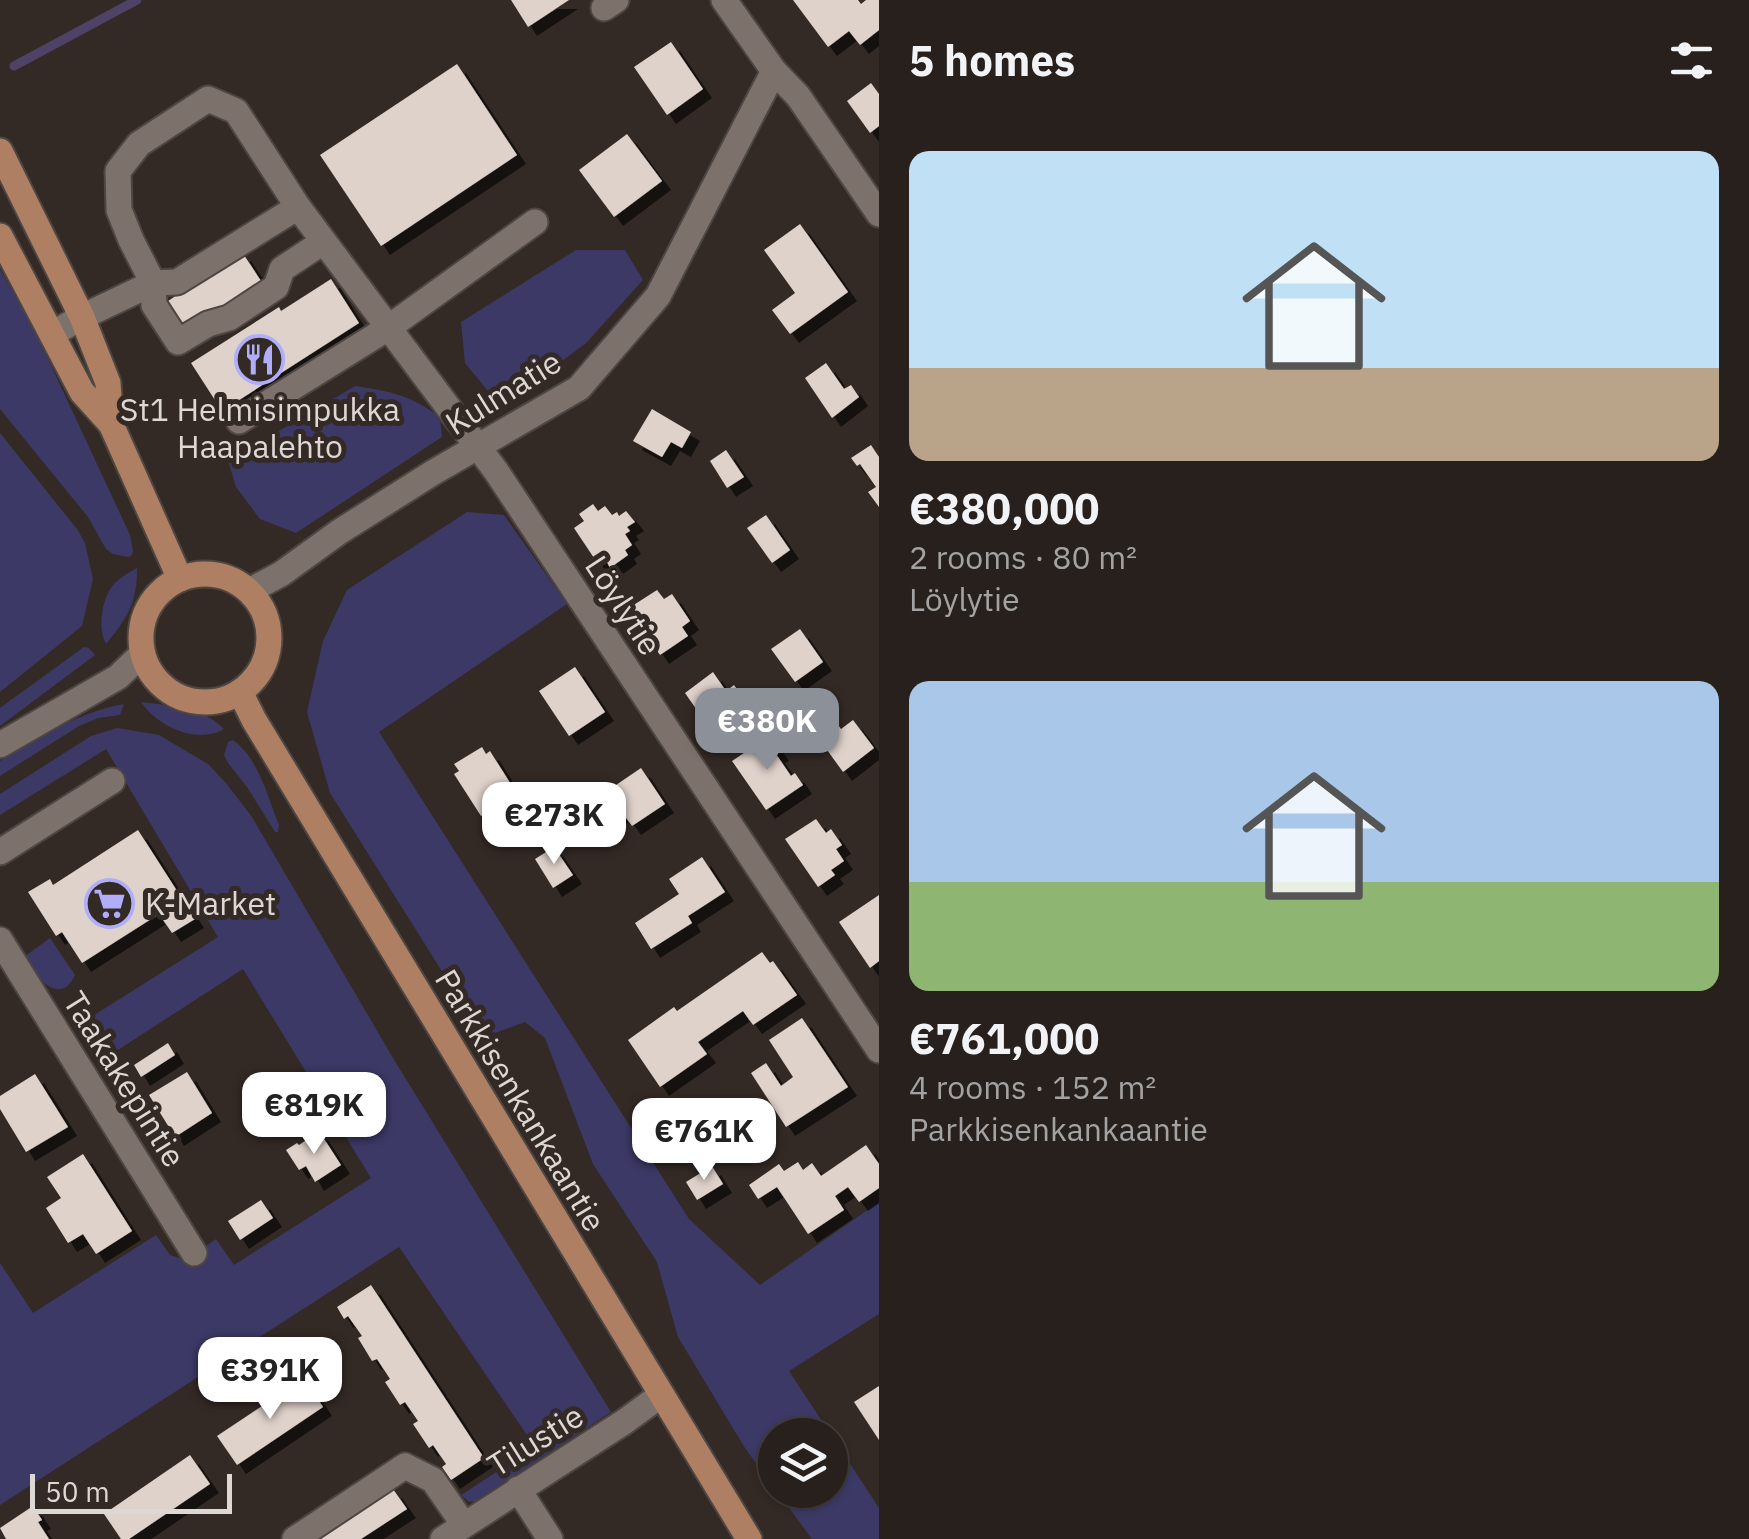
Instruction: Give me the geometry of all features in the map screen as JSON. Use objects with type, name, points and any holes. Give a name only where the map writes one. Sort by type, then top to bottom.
[{"type":"main road","points":[[0,150],[82,317],[108,383],[111,424]]},
{"type":"main road","points":[[0,236],[82,392],[111,424],[180,579]]},
{"type":"main road","points":[[209,574],[229,578],[249,591],[262,610],[270,638],[260,670],[240,692],[224,700],[200,702],[171,693],[152,675],[142,654],[142,626],[151,603],[162,590],[180,579],[209,574]]},
{"type":"main road","name":"Parkkisenkankaantie","points":[[240,692],[749,1539]]},
{"type":"street","points":[[724,0],[774,71],[798,96],[879,214]]},
{"type":"street","name":"Kulmatie","points":[[249,591],[579,388],[658,296],[774,71]]},
{"type":"street","points":[[52,334],[153,283],[177,282],[298,207],[236,111],[208,99],[139,144],[118,171],[119,210],[153,283],[154,305],[178,342],[208,324],[229,318],[276,287],[282,268],[323,242]]},
{"type":"street","name":"Löylytie","points":[[298,207],[479,447],[879,1050]]},
{"type":"street","points":[[239,421],[388,328],[535,222]]},
{"type":"street","points":[[0,745],[118,678],[142,654]]},
{"type":"street","points":[[0,852],[112,781]]},
{"type":"street","name":"Taakakepintie","points":[[0,940],[194,1253]]},
{"type":"street","name":"Tilustie","points":[[453,1532],[661,1395]]},
{"type":"street","points":[[295,1539],[406,1466],[433,1480],[453,1532]]},
{"type":"street","points":[[518,1489],[550,1539]]},
{"type":"shaded area","points":[[576,250],[625,250],[643,280],[586,343],[525,389],[488,391],[465,363],[461,322]]},
{"type":"shaded area","points":[[0,269],[35,331],[130,535],[133,551],[128,557],[106,549],[88,517],[0,409]]},
{"type":"shaded area","points":[[355,386],[390,392],[420,404],[440,417],[442,437],[296,533],[260,519],[236,487],[228,461]]},
{"type":"shaded area","points":[[0,433],[77,529],[85,543],[93,579],[82,626],[0,692]]},
{"type":"shaded area","points":[[467,512],[504,515],[567,604],[379,732],[689,1219],[760,1285],[879,1202],[879,1314],[789,1371],[820,1418],[758,1418],[758,1466],[678,1337],[657,1262],[593,1164],[545,1038],[525,1022],[495,1033],[472,1019],[330,793],[307,712],[323,641],[347,590]]},
{"type":"shaded area","points":[[137,568],[130,609],[106,644],[101,624],[108,594],[116,582]]},
{"type":"shaded area","points":[[84,647],[95,655],[0,726],[0,708]]},
{"type":"shaded area","points":[[141,702],[196,711],[224,729],[190,734],[157,719]]},
{"type":"shaded area","points":[[124,704],[120,715],[79,726],[0,776],[0,761],[30,743],[74,719]]},
{"type":"shaded area","points":[[117,728],[159,735],[208,764],[252,817],[393,1058],[611,1412],[476,1501],[469,1502],[461,1495],[535,1447],[399,1247],[0,1505],[0,1263],[33,1313],[156,1235],[170,1255],[185,1260],[216,1239],[234,1265],[371,1178],[243,969],[104,1059],[94,1057],[83,1040],[80,1024],[218,937],[106,749],[0,815],[0,794],[91,736]]},
{"type":"shaded area","points":[[233,740],[256,768],[279,825],[278,832],[224,755],[228,742]]},
{"type":"shaded area","points":[[50,938],[75,975],[62,989],[48,986],[24,957]]},
{"type":"shaded area","points":[[848,1461],[879,1508],[879,1539],[812,1539],[789,1508],[848,1508]]},
{"type":"building","points":[[511,0],[569,0],[528,27]]},
{"type":"building","points":[[793,0],[858,0],[861,4],[879,0],[879,30],[860,45],[849,31],[828,47]]},
{"type":"building","points":[[671,42],[703,89],[667,115],[634,67]]},
{"type":"building","points":[[457,64],[517,155],[381,246],[320,155]]},
{"type":"building","points":[[871,83],[879,94],[879,126],[870,133],[847,101]]},
{"type":"building","points":[[627,134],[662,181],[614,217],[579,170]]},
{"type":"building","points":[[800,224],[848,292],[790,334],[772,310],[795,293],[764,250]]},
{"type":"building","points":[[242,252],[261,281],[181,333],[162,305]]},
{"type":"building","points":[[331,279],[359,323],[222,411],[191,363]]},
{"type":"building","points":[[826,363],[844,389],[851,385],[859,397],[832,418],[805,378]]},
{"type":"building","points":[[652,409],[691,432],[682,448],[671,442],[662,457],[633,441]]},
{"type":"building","points":[[871,445],[879,457],[879,507],[868,492],[876,487],[851,458]]},
{"type":"building","points":[[726,450],[744,477],[727,488],[710,461]]},
{"type":"building","points":[[593,504],[598,511],[605,506],[612,515],[626,511],[635,522],[625,534],[632,545],[625,550],[628,555],[610,568],[607,562],[600,567],[574,528],[584,521],[579,514]]},
{"type":"building","points":[[766,515],[790,550],[772,563],[747,528]]},
{"type":"building","points":[[657,590],[664,599],[672,594],[690,621],[682,627],[688,636],[660,655],[629,608]]},
{"type":"building","points":[[800,629],[823,662],[795,682],[771,649]]},
{"type":"building","points":[[575,667],[605,712],[569,736],[539,691]]},
{"type":"building","points":[[713,672],[726,691],[734,685],[745,700],[708,726],[685,693]]},
{"type":"building","points":[[853,720],[874,748],[843,772],[818,735],[836,722],[841,729]]},
{"type":"building","points":[[769,736],[791,776],[795,773],[803,785],[766,810],[732,761]]},
{"type":"building","points":[[482,747],[486,754],[490,751],[517,794],[481,816],[454,774],[459,771],[454,764]]},
{"type":"building","points":[[641,768],[665,804],[632,826],[622,812],[608,821],[594,800]]},
{"type":"building","points":[[816,819],[826,833],[831,829],[842,845],[836,849],[844,861],[831,870],[835,875],[818,887],[785,839]]},
{"type":"building","name":"K-Market","points":[[138,830],[195,919],[172,933],[159,914],[82,963],[62,932],[56,936],[28,892],[50,879],[53,885]]},
{"type":"building","points":[[554,847],[573,875],[553,888],[535,859]]},
{"type":"building","points":[[702,857],[725,892],[688,916],[692,923],[651,949],[635,923],[679,894],[669,879]]},
{"type":"building","points":[[879,895],[879,961],[870,968],[839,922]]},
{"type":"building","points":[[762,952],[797,995],[753,1025],[743,1011],[698,1042],[707,1054],[660,1087],[628,1040]]},
{"type":"building","points":[[802,1018],[848,1087],[786,1127],[751,1073],[766,1063],[781,1086],[793,1077],[769,1040]]},
{"type":"building","points":[[168,1043],[175,1055],[141,1077],[134,1065]]},
{"type":"building","points":[[187,1072],[212,1113],[175,1137],[149,1095]]},
{"type":"building","points":[[35,1074],[68,1127],[26,1152],[0,1109],[0,1096]]},
{"type":"building","points":[[319,1131],[341,1165],[315,1182],[306,1166],[299,1170],[286,1150]]},
{"type":"building","points":[[866,1145],[879,1164],[879,1188],[859,1202],[848,1187],[835,1196],[844,1210],[808,1234],[777,1187],[758,1199],[749,1185],[779,1164],[784,1171],[798,1162],[803,1170],[812,1163],[821,1176]]},
{"type":"building","points":[[83,1154],[132,1231],[96,1254],[83,1234],[68,1243],[46,1208],[61,1198],[47,1177]]},
{"type":"building","points":[[712,1166],[723,1184],[697,1200],[686,1182]]},
{"type":"building","points":[[261,1200],[273,1218],[240,1240],[228,1221]]},
{"type":"building","points":[[371,1285],[484,1458],[451,1480],[442,1467],[446,1464],[413,1424],[418,1421],[405,1402],[400,1405],[385,1382],[390,1379],[377,1359],[372,1361],[358,1338],[362,1336],[337,1307]]},
{"type":"building","points":[[304,1378],[323,1407],[237,1465],[217,1436]]},
{"type":"building","points":[[879,1386],[879,1440],[854,1402]]},
{"type":"building","points":[[190,1455],[210,1484],[129,1539],[121,1539],[104,1514]]},
{"type":"building","points":[[393,1489],[407,1509],[361,1539],[317,1539]]},
{"type":"building","points":[[33,1506],[49,1539],[6,1539],[0,1528]]},
{"type":"waterway","points":[[14,66],[137,0]]},
{"type":"place","name":"St1 Helmisimpukka Haapalehto","points":[[260,359]]},
{"type":"place","name":"K-Market","points":[[110,903]]}]
